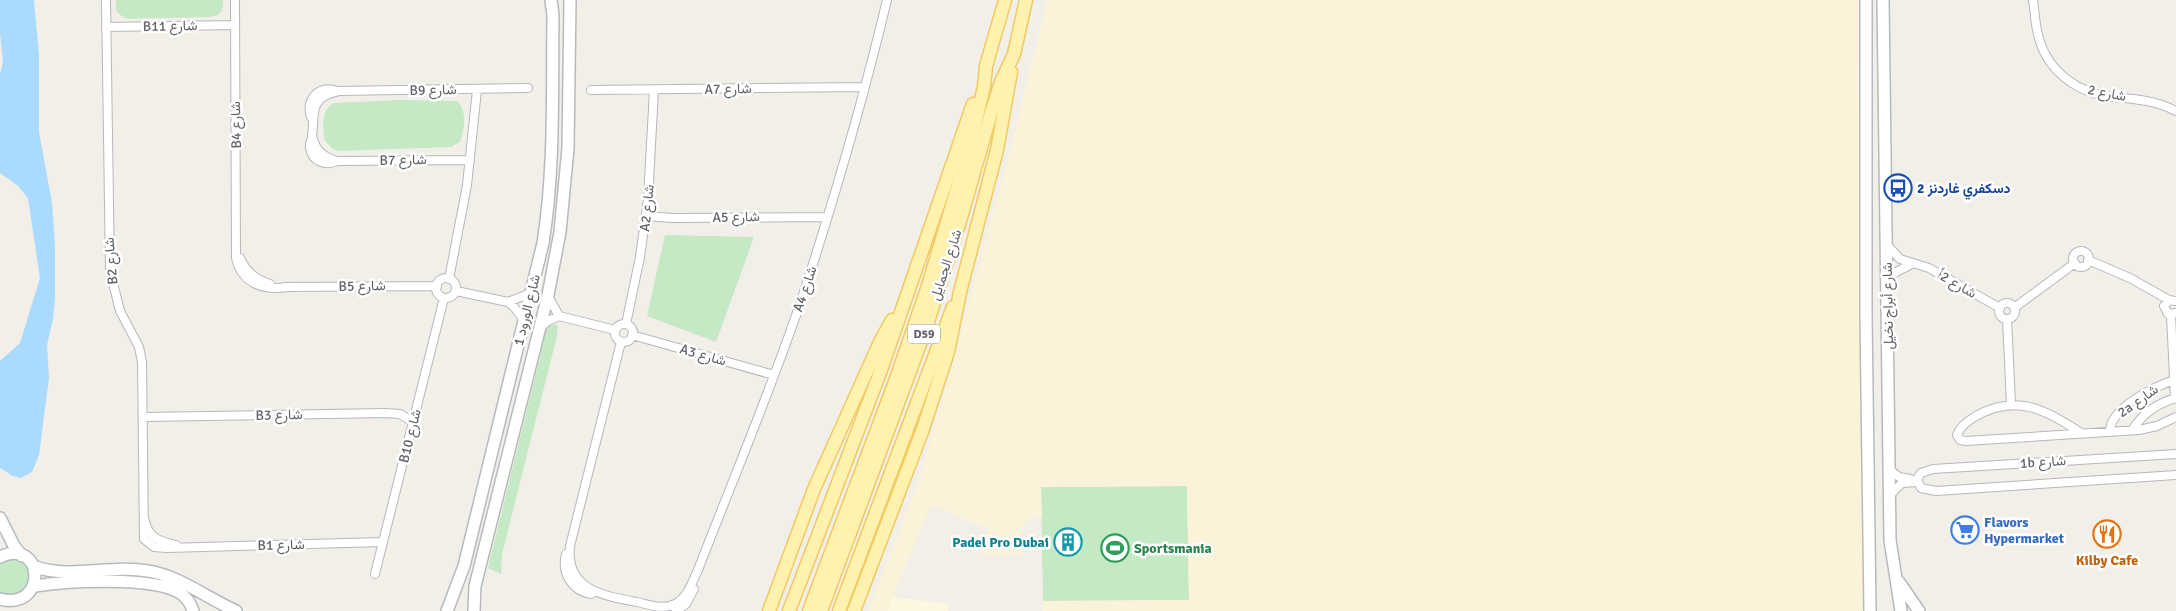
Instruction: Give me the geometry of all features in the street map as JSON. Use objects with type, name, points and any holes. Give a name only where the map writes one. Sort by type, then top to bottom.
[{"type":"main road","name":"شارع الجمايل","points":[[809,611],[896,379],[927,289],[970,145],[984,87],[986,66],[1005,0]]},
{"type":"main road","name":"شارع الجمايل","points":[[821,611],[926,328],[960,222],[990,113],[1014,54],[1026,0]]},
{"type":"main road","points":[[854,611],[923,429],[951,339],[960,292],[990,178],[1014,54]]},
{"type":"main road","points":[[789,611],[875,385],[986,66]]},
{"type":"main road","points":[[839,611],[949,315],[960,292]]},
{"type":"main road","points":[[769,611],[814,490],[880,342],[902,306]]},
{"type":"street","name":"B2 شارع","points":[[106,0],[110,271],[120,311],[141,354],[144,516]]},
{"type":"street","name":"B4 شارع","points":[[235,0],[238,266],[247,279],[262,287],[271,289],[288,287]]},
{"type":"street","name":"شارع الورود 1","points":[[447,611],[461,576],[531,293],[546,223],[553,146],[553,15],[551,0]]},
{"type":"street","name":"شارع الورود 1","points":[[474,611],[475,586],[548,295],[560,232],[567,169],[570,106],[570,0]]},
{"type":"street","name":"A4 شارع","points":[[676,611],[686,604],[690,596],[698,570],[802,299],[864,87],[887,0]]},
{"type":"street","name":"شارع أبراج نخيل","points":[[1866,0],[1866,316],[1870,611]]},
{"type":"street","name":"شارع أبراج نخيل","points":[[1883,0],[1890,540],[1901,611]]},
{"type":"street","name":"شارع 2","points":[[2033,0],[2042,46],[2054,67],[2068,80],[2094,93],[2157,102],[2176,111]]},
{"type":"street","name":"B11 شارع","points":[[106,27],[235,25]]},
{"type":"street","name":"A7 شارع","points":[[592,90],[864,87]]},
{"type":"street","name":"B9 شارع","points":[[337,161],[326,164],[315,159],[310,148],[312,119],[316,106],[322,99],[339,92],[528,88]]},
{"type":"street","points":[[449,279],[462,216],[477,90]]},
{"type":"street","name":"A2 شارع","points":[[626,324],[646,216],[654,90]]},
{"type":"street","name":"B7 شارع","points":[[337,161],[470,160]]},
{"type":"street","name":"A5 شارع","points":[[646,216],[673,218],[826,217]]},
{"type":"street","name":"شارع 2أ","points":[[1887,245],[1900,260],[1929,268],[2000,308]]},
{"type":"street","points":[[2014,308],[2006,304],[2000,308],[2000,316],[2007,319],[2013,316],[2014,308],[2075,264],[2083,266],[2088,260],[2088,254],[2080,251],[2074,256],[2075,264]]},
{"type":"street","points":[[2088,260],[2130,278],[2173,301]]},
{"type":"street","points":[[1887,281],[1896,272],[1912,264]]},
{"type":"street","points":[[449,279],[455,283],[456,291],[452,297],[444,298],[438,294],[437,286],[441,280],[449,279]]},
{"type":"street","name":"B5 شارع","points":[[288,287],[437,286]]},
{"type":"street","points":[[456,291],[508,302],[524,320]]},
{"type":"street","points":[[508,302],[531,293]]},
{"type":"street","points":[[548,295],[559,316]]},
{"type":"street","name":"B10 شارع","points":[[375,574],[444,298]]},
{"type":"street","points":[[2132,430],[2138,421],[2155,406],[2175,398],[2173,314],[2166,312],[2164,306],[2173,301]]},
{"type":"street","points":[[540,328],[548,320],[559,316],[615,330]]},
{"type":"street","points":[[2007,319],[2011,404]]},
{"type":"street","points":[[626,324],[632,328],[632,335],[628,341],[621,342],[616,337],[615,330],[619,325],[626,324]]},
{"type":"street","name":"A3 شارع","points":[[632,335],[774,375]]},
{"type":"street","name":"A4 شارع","points":[[621,342],[570,546],[566,552],[564,566],[569,580],[586,593],[601,594],[656,607],[673,605],[686,593],[698,570]]},
{"type":"street","name":"2a شارع","points":[[2110,430],[2112,420],[2134,400],[2160,385],[2174,380]]},
{"type":"street","points":[[2081,433],[2056,416],[2041,410],[2011,404],[1988,410],[1968,421],[1958,432],[1958,437],[1966,441],[2132,430],[2151,428],[2176,417]]},
{"type":"street","name":"B3 شارع","points":[[143,417],[393,413],[413,422]]},
{"type":"street","name":"1b شارع","points":[[1917,481],[1920,474],[1933,469],[2176,454]]},
{"type":"street","points":[[1889,469],[1903,478],[1917,481]]},
{"type":"street","name":"1b شارع","points":[[1917,481],[1925,490],[1936,491],[2176,475]]},
{"type":"street","name":"1b شارع","points":[[1889,496],[1902,484],[1917,481]]},
{"type":"street","name":"B1 شارع","points":[[144,516],[143,535],[147,543],[160,548],[383,542]]},
{"type":"street","points":[[0,518],[14,546],[33,566],[58,572],[148,571],[180,582],[236,611]]},
{"type":"street","points":[[0,557],[9,554],[22,556]]},
{"type":"street","points":[[21,611],[26,598],[34,586],[36,576],[33,566]]},
{"type":"street","points":[[452,611],[458,595],[461,576]]},
{"type":"street","points":[[1896,576],[1919,611]]},
{"type":"street","points":[[34,586],[69,583],[138,582],[155,584],[179,592],[187,599],[193,611]]},
{"type":"street","points":[[469,611],[475,586]]},
{"type":"street","points":[[0,599],[18,602],[26,598]]},
{"type":"street","name":"A4 شارع","points":[[624,600],[653,611]]},
{"type":"shaded area","points":[[892,597],[949,604],[948,611],[887,611]]},
{"type":"green space","points":[[116,0],[223,0],[223,4],[219,14],[210,17],[128,19],[116,11]]},
{"type":"green space","points":[[399,100],[457,101],[464,115],[464,126],[460,142],[451,147],[338,151],[325,141],[323,125],[325,114],[334,103]]},
{"type":"green space","points":[[665,235],[754,237],[716,342],[647,316]]},
{"type":"green space","points":[[549,325],[558,325],[557,336],[502,554],[501,574],[488,568],[541,353],[539,350],[544,332]]},
{"type":"green space","name":"Sportsmania","points":[[1187,486],[1189,600],[1043,601],[1041,487]]},
{"type":"green space","points":[[9,559],[23,564],[30,573],[31,577],[24,593],[6,596],[0,593],[0,563]]},
{"type":"sand","points":[[1047,0],[1858,0],[1863,611],[1042,611],[1043,601],[1189,600],[1187,486],[1041,487],[1042,517],[1034,518],[1025,525],[1022,534],[1022,554],[991,556],[979,553],[989,529],[931,505],[887,611],[868,611],[918,483],[944,395],[1012,143]]},
{"type":"water","points":[[0,0],[34,0],[39,55],[39,132],[52,203],[55,247],[55,298],[53,319],[47,345],[49,378],[39,455],[32,472],[21,478],[13,476],[0,468],[0,361],[20,343],[40,278],[28,198],[18,186],[0,173],[0,74],[3,62],[0,33]]},
{"type":"place","name":"دسكفري غاردنز 2","points":[[1898,188]]},
{"type":"place","name":"Flavors Hypermarket","points":[[1965,530]]},
{"type":"place","name":"Kilby Cafe","points":[[2107,534]]},
{"type":"place","name":"Padel Pro Dubai","points":[[1068,542]]},
{"type":"place","name":"Sportsmania","points":[[1115,548]]}]
